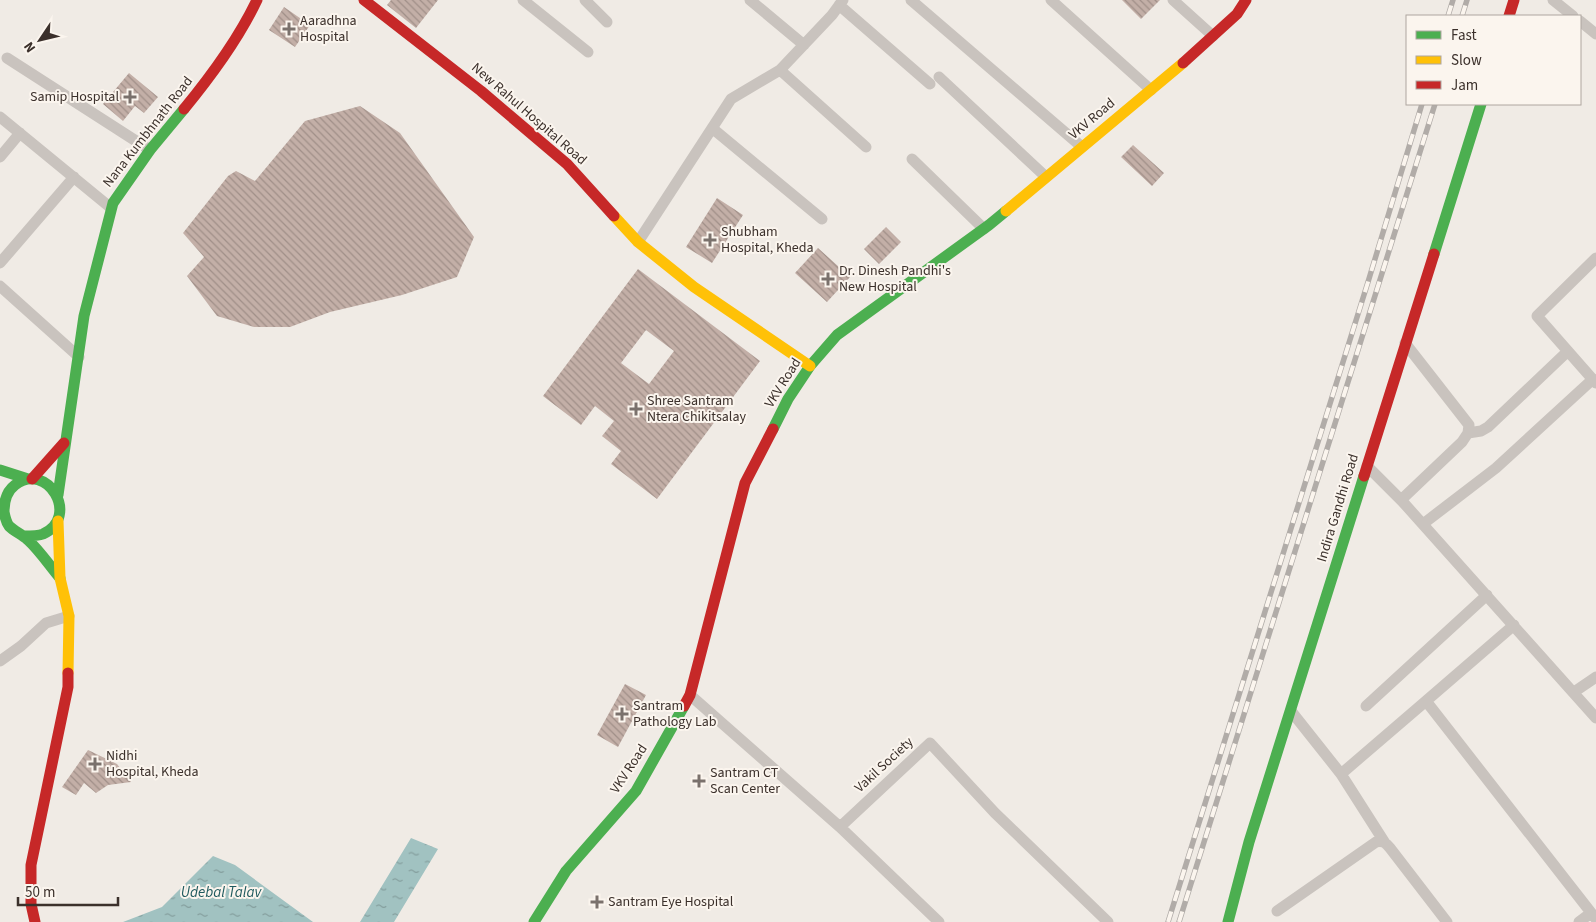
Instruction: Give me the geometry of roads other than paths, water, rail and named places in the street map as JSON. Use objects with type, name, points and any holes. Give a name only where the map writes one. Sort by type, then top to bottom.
[{"type":"main road","name":"Nana Kumbhnath Road","points":[[58,495],[64,443],[84,316],[112,203],[150,150],[208,79],[245,26],[257,0]]},
{"type":"main road","name":"New Rahul Hospital Road","points":[[364,0],[481,91],[567,164],[638,242],[694,287],[810,366]]},
{"type":"main road","name":"VKV Road","points":[[534,922],[566,871],[636,792],[690,695],[745,483],[788,399],[810,366],[837,335],[984,229],[1151,90],[1237,14],[1246,0]]},
{"type":"main road","points":[[1509,15],[1514,0]]},
{"type":"main road","name":"Indira Gandhi Road","points":[[1228,922],[1249,842],[1480,105]]},
{"type":"main road","points":[[0,470],[30,479],[46,482],[58,495],[61,513],[52,529],[44,534],[34,537],[14,532],[8,524],[2,509],[3,504],[6,494],[12,486],[30,479],[64,443]]},
{"type":"main road","points":[[35,922],[31,904],[31,865],[68,687],[69,616],[60,578],[58,521]]},
{"type":"main road","points":[[24,536],[60,578]]},
{"type":"street","points":[[523,0],[588,52]]},
{"type":"street","points":[[586,0],[607,22]]},
{"type":"street","points":[[750,0],[804,44]]},
{"type":"street","points":[[910,0],[1082,147]]},
{"type":"street","points":[[1051,0],[1151,90]]},
{"type":"street","points":[[1173,0],[1213,36]]},
{"type":"street","points":[[1553,0],[1572,15]]},
{"type":"street","points":[[638,242],[731,99],[780,70],[832,15],[841,2],[1046,177]]},
{"type":"street","points":[[1581,22],[1596,34]]},
{"type":"street","points":[[6,58],[150,150]]},
{"type":"street","points":[[780,70],[866,147]]},
{"type":"street","points":[[0,117],[111,208]]},
{"type":"street","points":[[712,128],[822,219]]},
{"type":"street","points":[[0,157],[20,133]]},
{"type":"street","points":[[912,159],[984,229]]},
{"type":"street","points":[[0,263],[74,177]]},
{"type":"street","points":[[1423,524],[1496,468],[1594,381],[1537,316],[1596,258]]},
{"type":"street","points":[[0,286],[78,358]]},
{"type":"street","points":[[1401,500],[1462,442],[1468,433],[1470,425],[1405,343]]},
{"type":"street","points":[[1468,433],[1481,431],[1488,427],[1568,351]]},
{"type":"street","points":[[1367,466],[1423,524],[1596,718]]},
{"type":"street","points":[[1366,706],[1487,595]]},
{"type":"street","points":[[0,661],[21,646],[46,623],[69,616]]},
{"type":"street","points":[[1341,774],[1514,625]]},
{"type":"street","points":[[1574,692],[1596,677]]},
{"type":"street","points":[[690,695],[840,827],[939,922]]},
{"type":"street","points":[[1426,701],[1594,916],[1578,922]]},
{"type":"street","points":[[1291,711],[1341,774],[1385,843],[1447,922]]},
{"type":"street","name":"Vakil Society","points":[[840,827],[930,743],[995,813],[1108,922]]},
{"type":"street","points":[[1277,911],[1376,842],[1385,843]]},
{"type":"water","points":[[411,838],[438,849],[394,922],[360,922]]},
{"type":"water","name":"Udebal Talav","points":[[213,856],[235,865],[313,922],[123,922],[162,907]]},
{"type":"railway","points":[[1448,15],[1453,0]]},
{"type":"railway","points":[[1462,15],[1467,0]]},
{"type":"railway","points":[[1168,922],[1422,105]]},
{"type":"railway","points":[[1179,922],[1435,105]]},
{"type":"place","name":"Aaradhna Hospital","points":[[289,29]]},
{"type":"place","name":"Samip Hospital","points":[[130,97]]},
{"type":"place","name":"Shubham Hospital, Kheda","points":[[710,240]]},
{"type":"place","name":"Dr. Dinesh Pandhi's New Hospital","points":[[828,279]]},
{"type":"place","name":"Shree Santram Ntera Chikitsalay","points":[[636,409]]},
{"type":"place","name":"Santram Pathology Lab","points":[[622,714]]},
{"type":"place","name":"Nidhi Hospital, Kheda","points":[[95,764]]},
{"type":"place","name":"Santram CT Scan Center","points":[[699,781]]},
{"type":"place","name":"Santram Eye Hospital","points":[[597,902]]}]
